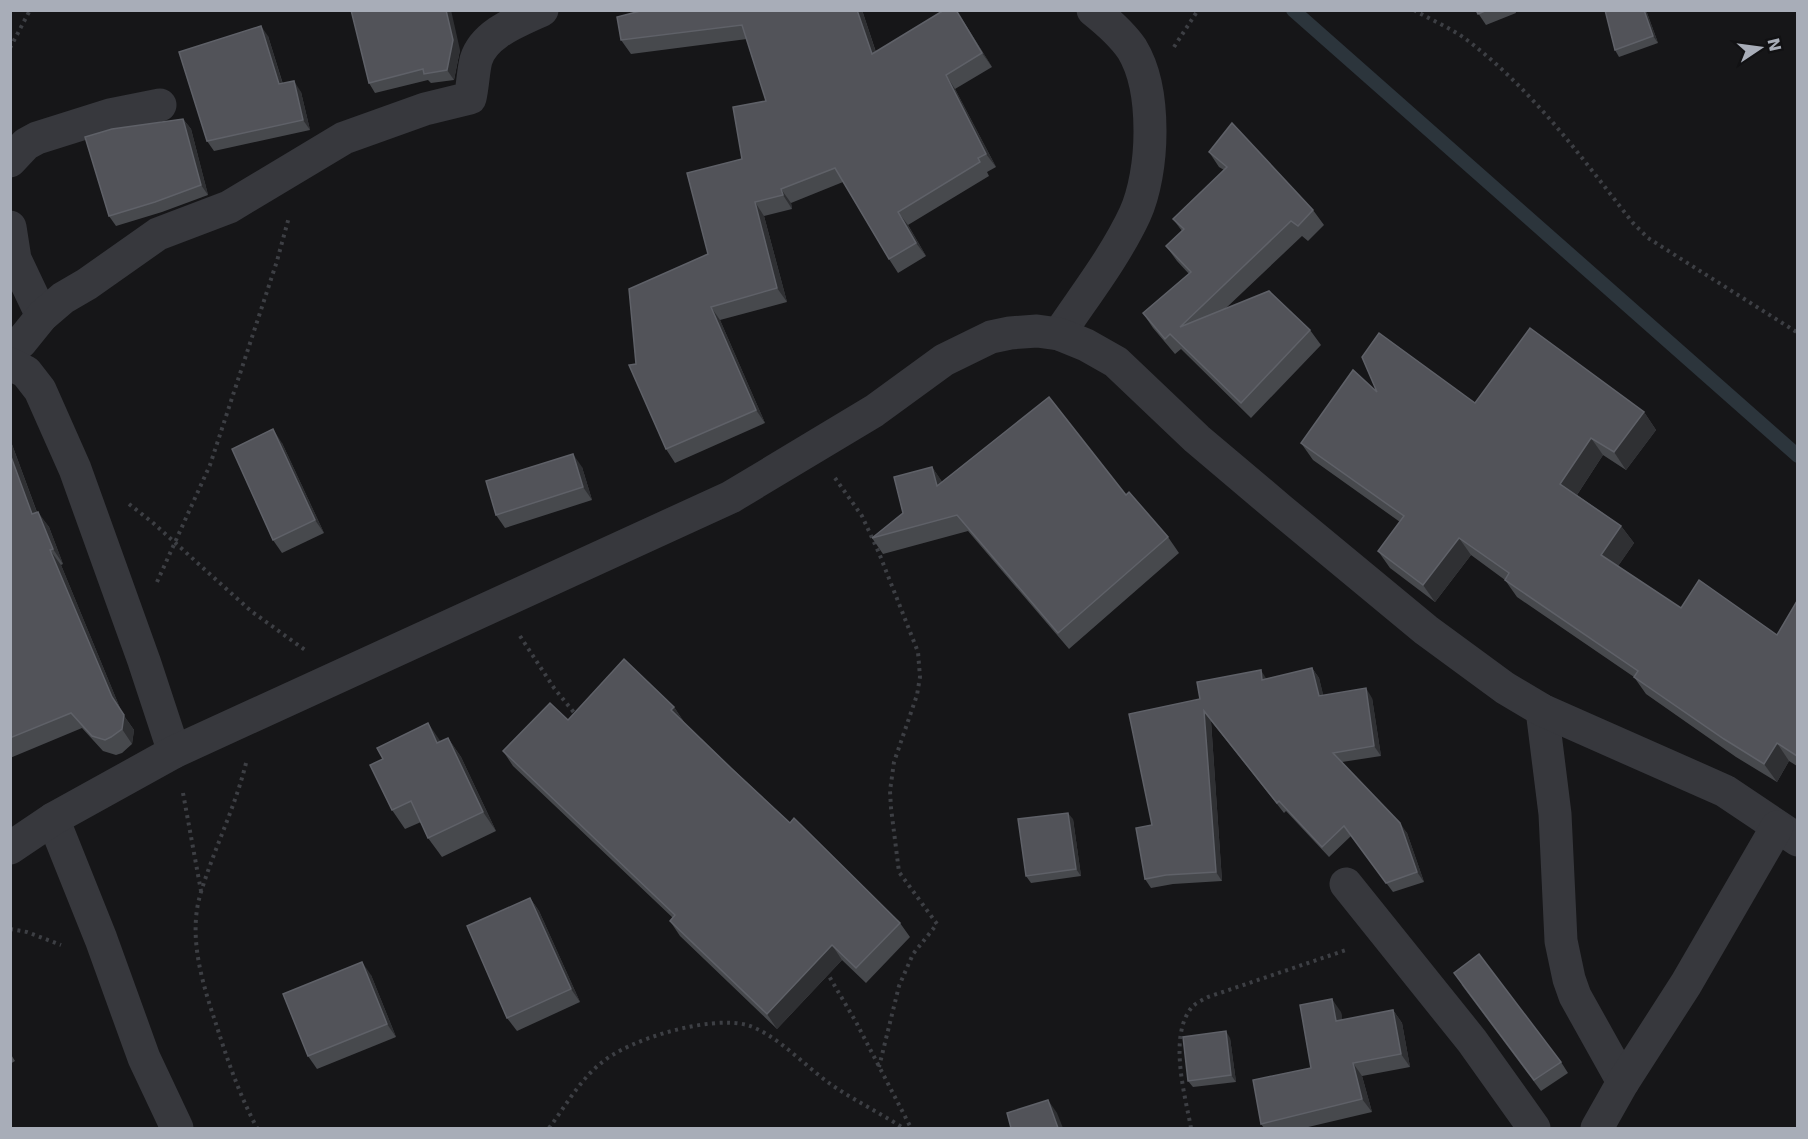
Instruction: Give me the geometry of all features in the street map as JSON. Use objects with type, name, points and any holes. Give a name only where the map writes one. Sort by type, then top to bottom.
[{"type":"street","points":[[10,351],[21,342],[42,316],[63,298],[158,234],[229,207],[344,138],[425,110],[470,98],[477,59],[489,39],[542,10]]},
{"type":"street","points":[[1059,334],[1123,237],[1136,211],[1147,175],[1151,140],[1146,90],[1136,57],[1122,36],[1093,10]]},
{"type":"street","points":[[10,161],[26,144],[38,138],[110,115],[160,105]]},
{"type":"street","points":[[10,227],[15,259],[42,316]]},
{"type":"street","points":[[10,848],[53,819],[174,752],[731,497],[874,411],[944,360],[992,337],[1036,331],[1059,334],[1086,345],[1116,362],[1197,439],[1426,630],[1505,688],[1542,710],[1725,791],[1787,833],[1686,984],[1623,1082],[1597,1128]]},
{"type":"street","points":[[10,364],[26,372],[40,390],[75,469],[174,752]]},
{"type":"street","points":[[1542,710],[1554,813],[1561,941],[1569,979],[1575,996],[1623,1082]]},
{"type":"street","points":[[53,819],[101,939],[144,1058],[177,1128]]},
{"type":"street","points":[[1346,884],[1472,1041],[1534,1128]]},
{"type":"path","points":[[10,48],[30,10]]},
{"type":"path","points":[[1190,24],[1198,10]]},
{"type":"path","points":[[1414,10],[1465,38],[1520,85],[1553,121],[1633,223],[1648,238],[1797,333]]},
{"type":"path","points":[[176,544],[210,465],[260,314],[291,209],[300,164]]},
{"type":"path","points":[[811,450],[862,516],[915,639],[920,663],[917,695],[894,762],[890,791],[891,808],[899,872],[937,924],[913,954],[899,986],[879,1068]]},
{"type":"path","points":[[126,501],[251,611],[342,676]]},
{"type":"path","points":[[500,604],[554,688],[582,722]]},
{"type":"path","points":[[256,715],[240,789],[201,892],[196,924],[197,956],[204,990],[227,1060],[257,1128]]},
{"type":"path","points":[[174,752],[201,892]]},
{"type":"path","points":[[1191,1128],[1182,1076],[1179,1037],[1191,1008],[1208,997],[1388,937]]},
{"type":"path","points":[[825,969],[911,1128]]},
{"type":"path","points":[[549,1128],[588,1075],[613,1054],[650,1038],[677,1030],[728,1023],[747,1025],[770,1036],[841,1092],[903,1128]]},
{"type":"building","points":[[351,10],[446,10],[453,40],[447,70],[424,74],[423,69],[369,83]]},
{"type":"building","points":[[644,10],[857,10],[872,54],[944,10],[956,10],[982,53],[946,75],[986,154],[978,158],[980,162],[898,212],[916,243],[889,259],[835,168],[781,189],[783,195],[755,202],[777,288],[711,307],[756,410],[666,449],[629,365],[636,364],[629,289],[708,254],[687,173],[742,159],[733,107],[766,101],[742,25],[621,40],[617,17]]},
{"type":"building","points":[[1605,10],[1644,10],[1653,36],[1615,50]]},
{"type":"building","points":[[261,26],[279,84],[294,81],[303,120],[207,141],[179,52]]},
{"type":"building","points":[[183,119],[201,185],[109,216],[85,137],[112,129]]},
{"type":"building","points":[[1232,123],[1313,210],[1298,226],[1291,221],[1180,327],[1269,291],[1310,330],[1241,403],[1170,334],[1165,339],[1143,313],[1191,272],[1166,246],[1184,229],[1173,219],[1227,167],[1209,152]]},
{"type":"building","points":[[1530,328],[1644,412],[1614,452],[1591,438],[1560,484],[1621,526],[1601,555],[1681,608],[1699,580],[1777,635],[1797,601],[1797,756],[1777,743],[1764,764],[1724,739],[1634,677],[1638,671],[1505,580],[1509,573],[1459,538],[1423,585],[1378,551],[1404,516],[1301,443],[1353,370],[1377,392],[1362,357],[1379,333],[1475,403]]},
{"type":"building","points":[[1049,397],[1126,495],[1129,492],[1168,537],[1058,633],[957,515],[872,538],[903,513],[894,477],[932,467],[937,486]]},
{"type":"building","points":[[273,429],[315,520],[273,540],[232,449]]},
{"type":"building","points":[[10,454],[32,514],[38,512],[53,549],[50,550],[112,697],[124,715],[122,729],[105,740],[92,736],[71,713],[10,738]]},
{"type":"building","points":[[573,454],[583,487],[496,515],[486,481]]},
{"type":"building","points":[[624,659],[674,707],[671,710],[732,769],[790,823],[794,818],[900,923],[856,968],[832,945],[767,1014],[670,921],[675,915],[503,751],[550,703],[568,720]]},
{"type":"building","points":[[1312,668],[1319,696],[1366,688],[1374,746],[1333,753],[1400,823],[1417,872],[1386,883],[1344,826],[1322,847],[1279,801],[1277,803],[1204,711],[1216,872],[1166,875],[1145,879],[1136,828],[1152,825],[1129,714],[1200,699],[1197,682],[1261,670],[1262,680]]},
{"type":"building","points":[[428,723],[437,743],[448,738],[483,812],[428,838],[411,801],[392,810],[370,765],[383,759],[377,748]]},
{"type":"building","points":[[1068,813],[1076,869],[1026,876],[1018,819]]},
{"type":"building","points":[[530,898],[571,989],[507,1018],[467,926]]},
{"type":"building","points":[[1479,954],[1561,1062],[1534,1080],[1454,973]]},
{"type":"building","points":[[362,962],[387,1024],[308,1056],[283,994]]},
{"type":"building","points":[[1332,999],[1336,1021],[1393,1010],[1401,1054],[1353,1063],[1362,1099],[1261,1124],[1253,1080],[1311,1068],[1300,1005]]},
{"type":"building","points":[[1226,1031],[1231,1075],[1188,1081],[1183,1037]]},
{"type":"building","points":[[1048,1100],[1058,1128],[1011,1128],[1007,1113]]},
{"type":"waterway","points":[[1293,10],[1798,456]]}]
